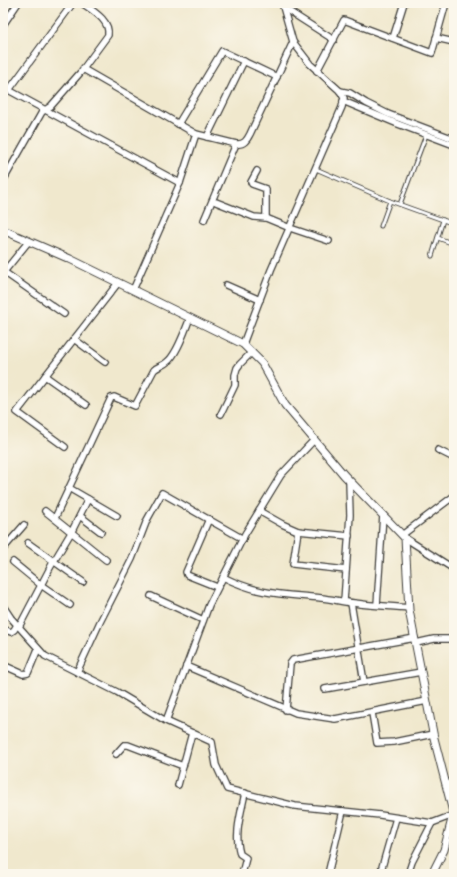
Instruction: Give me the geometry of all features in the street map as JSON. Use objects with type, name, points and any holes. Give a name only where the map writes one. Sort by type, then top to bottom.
[{"type":"street","points":[[3,25],[18,3]]},
{"type":"street","points":[[9,90],[73,3]]},
{"type":"street","points":[[3,181],[44,110],[50,106],[83,69],[108,36],[109,30],[106,24],[82,3]]},
{"type":"street","points":[[393,38],[404,3]]},
{"type":"street","points":[[317,70],[344,20],[432,53],[446,3]]},
{"type":"street","points":[[283,6],[334,40]]},
{"type":"street","points":[[243,344],[271,270],[316,169],[344,101],[340,91],[310,64],[293,42],[283,6]]},
{"type":"street","points":[[436,38],[454,42]]},
{"type":"street","points":[[83,69],[196,134],[236,144],[242,144],[246,141],[293,42]]},
{"type":"street","points":[[178,124],[222,51],[277,77]]},
{"type":"street","points":[[207,137],[244,61]]},
{"type":"street","points":[[3,87],[180,183]]},
{"type":"street","points":[[340,91],[350,93],[388,114],[454,139]]},
{"type":"street","points":[[344,101],[454,145]]},
{"type":"street","points":[[133,290],[180,183],[196,134]]},
{"type":"street","points":[[204,220],[236,144]]},
{"type":"street","points":[[256,171],[252,184],[266,188],[266,218]]},
{"type":"street","points":[[216,202],[254,217],[266,218],[329,241]]},
{"type":"street","points":[[3,230],[133,290],[243,344],[262,362],[285,405],[350,481],[404,536],[454,569]]},
{"type":"street","points":[[29,241],[3,272],[64,314]]},
{"type":"street","points":[[65,447],[17,412],[118,283]]},
{"type":"street","points":[[226,285],[260,300]]},
{"type":"street","points":[[55,518],[112,398],[114,397],[135,406],[154,370],[166,363],[172,357],[190,318]]},
{"type":"street","points":[[74,339],[105,362]]},
{"type":"street","points":[[221,414],[235,385],[237,368],[252,352]]},
{"type":"street","points":[[45,376],[86,405]]},
{"type":"street","points":[[166,721],[203,620],[217,587],[258,511],[281,475],[314,440]]},
{"type":"street","points":[[438,450],[454,458]]},
{"type":"street","points":[[344,601],[349,536],[350,481]]},
{"type":"street","points":[[69,488],[117,516]]},
{"type":"street","points":[[77,672],[100,622],[132,559],[147,520],[162,492],[243,539]]},
{"type":"street","points":[[404,536],[454,496]]},
{"type":"street","points":[[3,629],[11,632],[18,626],[72,531],[88,499]]},
{"type":"street","points":[[45,511],[72,531],[106,560]]},
{"type":"street","points":[[258,511],[298,531],[349,536]]},
{"type":"street","points":[[377,605],[383,515]]},
{"type":"street","points":[[80,516],[101,532]]},
{"type":"street","points":[[209,519],[186,572],[187,575],[217,587]]},
{"type":"street","points":[[3,549],[24,525]]},
{"type":"street","points":[[298,531],[293,564],[346,570]]},
{"type":"street","points":[[404,536],[409,608],[433,734],[454,815],[444,850],[432,874]]},
{"type":"street","points":[[28,543],[83,582]]},
{"type":"street","points":[[13,562],[41,585],[70,605]]},
{"type":"street","points":[[223,577],[238,585],[259,592],[283,596],[302,596],[351,603],[409,608]]},
{"type":"street","points":[[151,596],[203,620]]},
{"type":"street","points":[[351,603],[364,682]]},
{"type":"street","points":[[3,606],[44,656],[117,692],[166,721],[212,742],[216,765],[227,789],[295,806],[432,823],[454,815]]},
{"type":"street","points":[[286,710],[290,664],[293,660],[415,640],[454,639]]},
{"type":"street","points":[[3,665],[24,674],[28,673],[38,649]]},
{"type":"street","points":[[186,666],[296,714],[335,719],[427,701]]},
{"type":"street","points":[[325,689],[421,672]]},
{"type":"street","points":[[372,712],[377,743],[394,742],[433,734]]},
{"type":"street","points":[[178,785],[192,733]]},
{"type":"street","points":[[116,754],[124,745],[128,745],[184,766]]},
{"type":"street","points":[[242,874],[246,858],[240,854],[238,830],[245,793]]},
{"type":"street","points":[[328,874],[343,811]]},
{"type":"street","points":[[380,874],[396,818]]},
{"type":"street","points":[[408,874],[412,862],[432,823]]},
{"type":"lane","points":[[400,204],[426,135]]},
{"type":"lane","points":[[316,169],[390,201],[454,224]]},
{"type":"lane","points":[[381,226],[390,201]]},
{"type":"lane","points":[[432,256],[443,220]]},
{"type":"lane","points":[[438,238],[454,244]]}]
